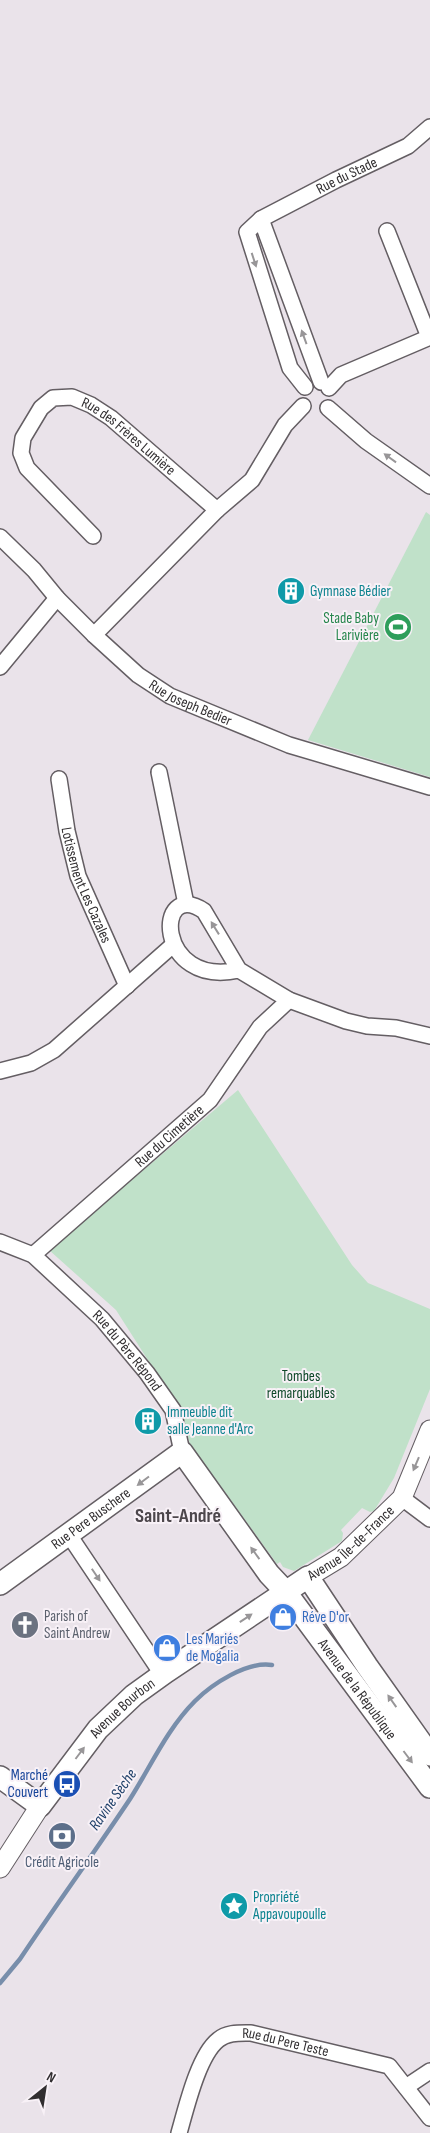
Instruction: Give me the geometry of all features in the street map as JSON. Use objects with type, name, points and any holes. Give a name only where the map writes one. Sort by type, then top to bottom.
[{"type":"main road","name":"Rue Pere Buschere","points":[[0,1584],[182,1452]]},
{"type":"main road","name":"Rue du Père Répond","points":[[182,1452],[269,1574],[285,1592]]},
{"type":"main road","name":"Avenue Île-de-France","points":[[285,1592],[308,1577]]},
{"type":"main road","name":"Avenue de la République","points":[[308,1577],[367,1666],[430,1755]]},
{"type":"main road","name":"Avenue Bourbon","points":[[40,1806],[98,1728],[134,1695],[162,1674],[285,1592]]},
{"type":"main road","name":"Avenue de la République","points":[[285,1592],[430,1787]]},
{"type":"main road","points":[[0,1777],[40,1806]]},
{"type":"street","name":"Rue du Stade","points":[[305,387],[290,368],[246,236],[248,230],[261,219],[336,180],[408,146],[430,127]]},
{"type":"street","points":[[261,219],[325,385],[332,398],[328,408],[315,414],[303,406],[301,396],[305,387],[312,382],[325,385],[342,375],[429,337],[387,231]]},
{"type":"street","name":"Rue des Frères Lumière","points":[[93,536],[27,468],[21,454],[23,438],[40,408],[53,398],[72,397],[111,418],[217,510]]},
{"type":"street","points":[[94,635],[217,510],[252,480],[285,425],[303,406]]},
{"type":"street","points":[[328,408],[366,440],[430,486]]},
{"type":"street","name":"Rue Joseph Bedier","points":[[0,537],[34,570],[57,598],[94,635],[138,675],[170,696],[289,745],[430,787]]},
{"type":"street","points":[[0,667],[57,598]]},
{"type":"street","points":[[160,772],[186,904]]},
{"type":"street","name":"Lotissement Les Cazales","points":[[59,779],[67,831],[78,876],[127,986]]},
{"type":"street","points":[[239,970],[224,973],[207,971],[184,958],[173,945],[169,933],[172,916],[178,906],[186,904],[196,906],[204,911],[239,970],[288,1000],[346,1021],[367,1026],[396,1028],[430,1036]]},
{"type":"street","points":[[0,1071],[31,1063],[54,1050],[173,945]]},
{"type":"street","name":"Rue du Cimetière","points":[[33,1255],[210,1100],[260,1027],[288,1000]]},
{"type":"street","name":"Rue du Père Répond","points":[[0,1242],[33,1255],[102,1319],[147,1373],[173,1410],[182,1452]]},
{"type":"street","name":"Avenue Île-de-France","points":[[308,1577],[341,1557],[402,1498],[430,1430]]},
{"type":"street","points":[[402,1498],[430,1519]]},
{"type":"street","points":[[69,1535],[162,1674]]},
{"type":"street","name":"Avenue Bourbon","points":[[0,1868],[40,1806]]},
{"type":"street","name":"Rue du Pere Teste","points":[[179,2133],[194,2082],[207,2055],[217,2040],[234,2033],[251,2033],[389,2066],[430,2118]]},
{"type":"street","points":[[406,2086],[430,2070]]},
{"type":"green space","name":"Stade Baby Larivière","points":[[426,512],[430,515],[430,777],[308,740]]},
{"type":"green space","name":"Tombes remarquables","points":[[238,1090],[352,1265],[368,1283],[430,1309],[430,1389],[394,1478],[374,1511],[370,1512],[362,1508],[341,1530],[343,1533],[342,1541],[294,1571],[283,1567],[280,1562],[277,1564],[190,1444],[181,1412],[116,1310],[49,1250]]},
{"type":"waterway","name":"Ravine Sèche","points":[[0,1983],[20,1959],[130,1799],[176,1723],[185,1712],[202,1694],[230,1675],[252,1667],[272,1665]]},
{"type":"place","name":"Gymnase Bédier","points":[[291,591]]},
{"type":"place","name":"Stade Baby Larivière","points":[[398,627]]},
{"type":"place","name":"Immeuble dit salle Jeanne d'Arc","points":[[148,1421]]},
{"type":"place","name":"Réve D'or","points":[[283,1617]]},
{"type":"place","name":"Parish of Saint Andrew","points":[[25,1625]]},
{"type":"place","name":"Les Mariés de Mogalia","points":[[167,1648]]},
{"type":"place","name":"Marché Couvert","points":[[67,1784]]},
{"type":"place","name":"Crédit Agricole","points":[[62,1836]]},
{"type":"place","name":"Propriété Appavoupoulle","points":[[234,1906]]},
{"type":"district","name":"Saint-André","points":[[178,1515]]}]
